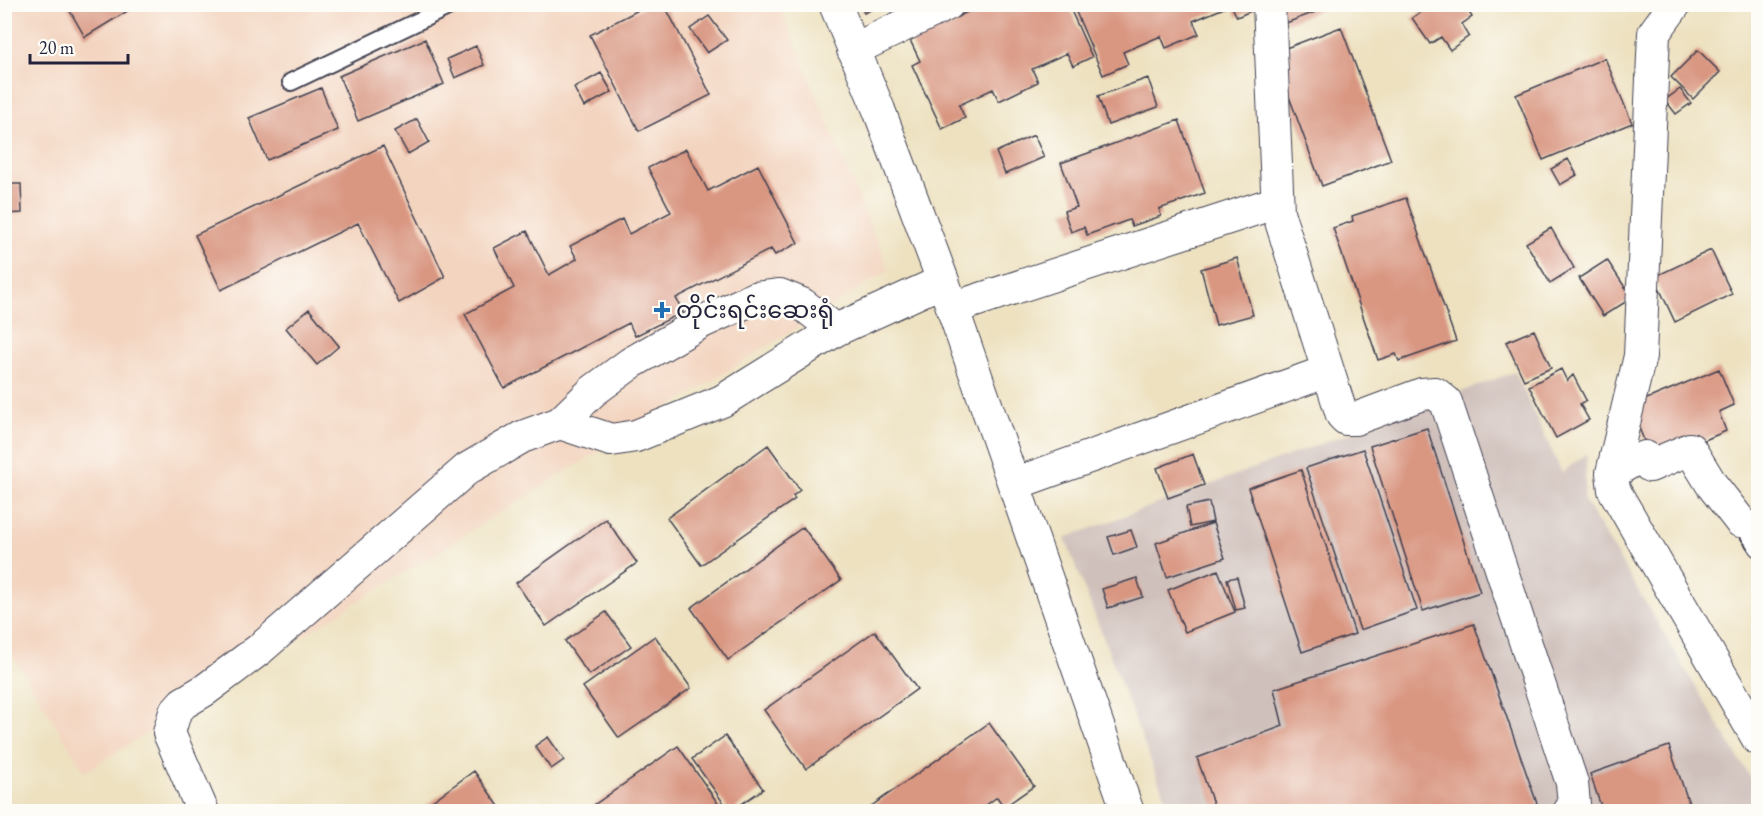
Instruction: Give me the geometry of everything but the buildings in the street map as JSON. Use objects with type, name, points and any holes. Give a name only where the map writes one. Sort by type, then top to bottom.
[{"type":"street","points":[[835,4],[879,110],[948,294],[1128,812]]},
{"type":"street","points":[[853,50],[948,4]]},
{"type":"street","points":[[1269,4],[1278,212],[1342,415],[1346,419],[1355,419],[1422,394],[1435,393],[1446,402],[1572,783],[1574,804],[1569,812]]},
{"type":"street","points":[[1675,4],[1654,33],[1640,356],[1612,473],[1614,490],[1623,509],[1758,739]]},
{"type":"street","points":[[560,423],[611,440],[636,436],[722,401],[836,330],[948,294],[1262,207],[1272,206],[1278,212]]},
{"type":"street","points":[[203,812],[169,733],[175,712],[183,703],[205,690],[260,649],[467,470],[522,437],[560,423],[593,391],[632,363],[702,322],[755,298],[780,295],[801,304],[836,330]]},
{"type":"street","points":[[1014,484],[1328,371]]},
{"type":"street","points":[[1612,473],[1645,457],[1650,466],[1690,448],[1712,484],[1740,521]]},
{"type":"lane","points":[[291,82],[454,4]]},
{"type":"lane","points":[[1740,521],[1758,548]]},
{"type":"shaded area","points":[[5,5],[779,5],[889,270],[85,772],[5,643]]},
{"type":"shaded area","points":[[1515,372],[1562,473],[1587,453],[1584,500],[1758,791],[1758,811],[1170,811],[1065,538]]},
{"type":"place","name":"တိုင်းရင်းဆေးရုံ","points":[[662,310]]}]
